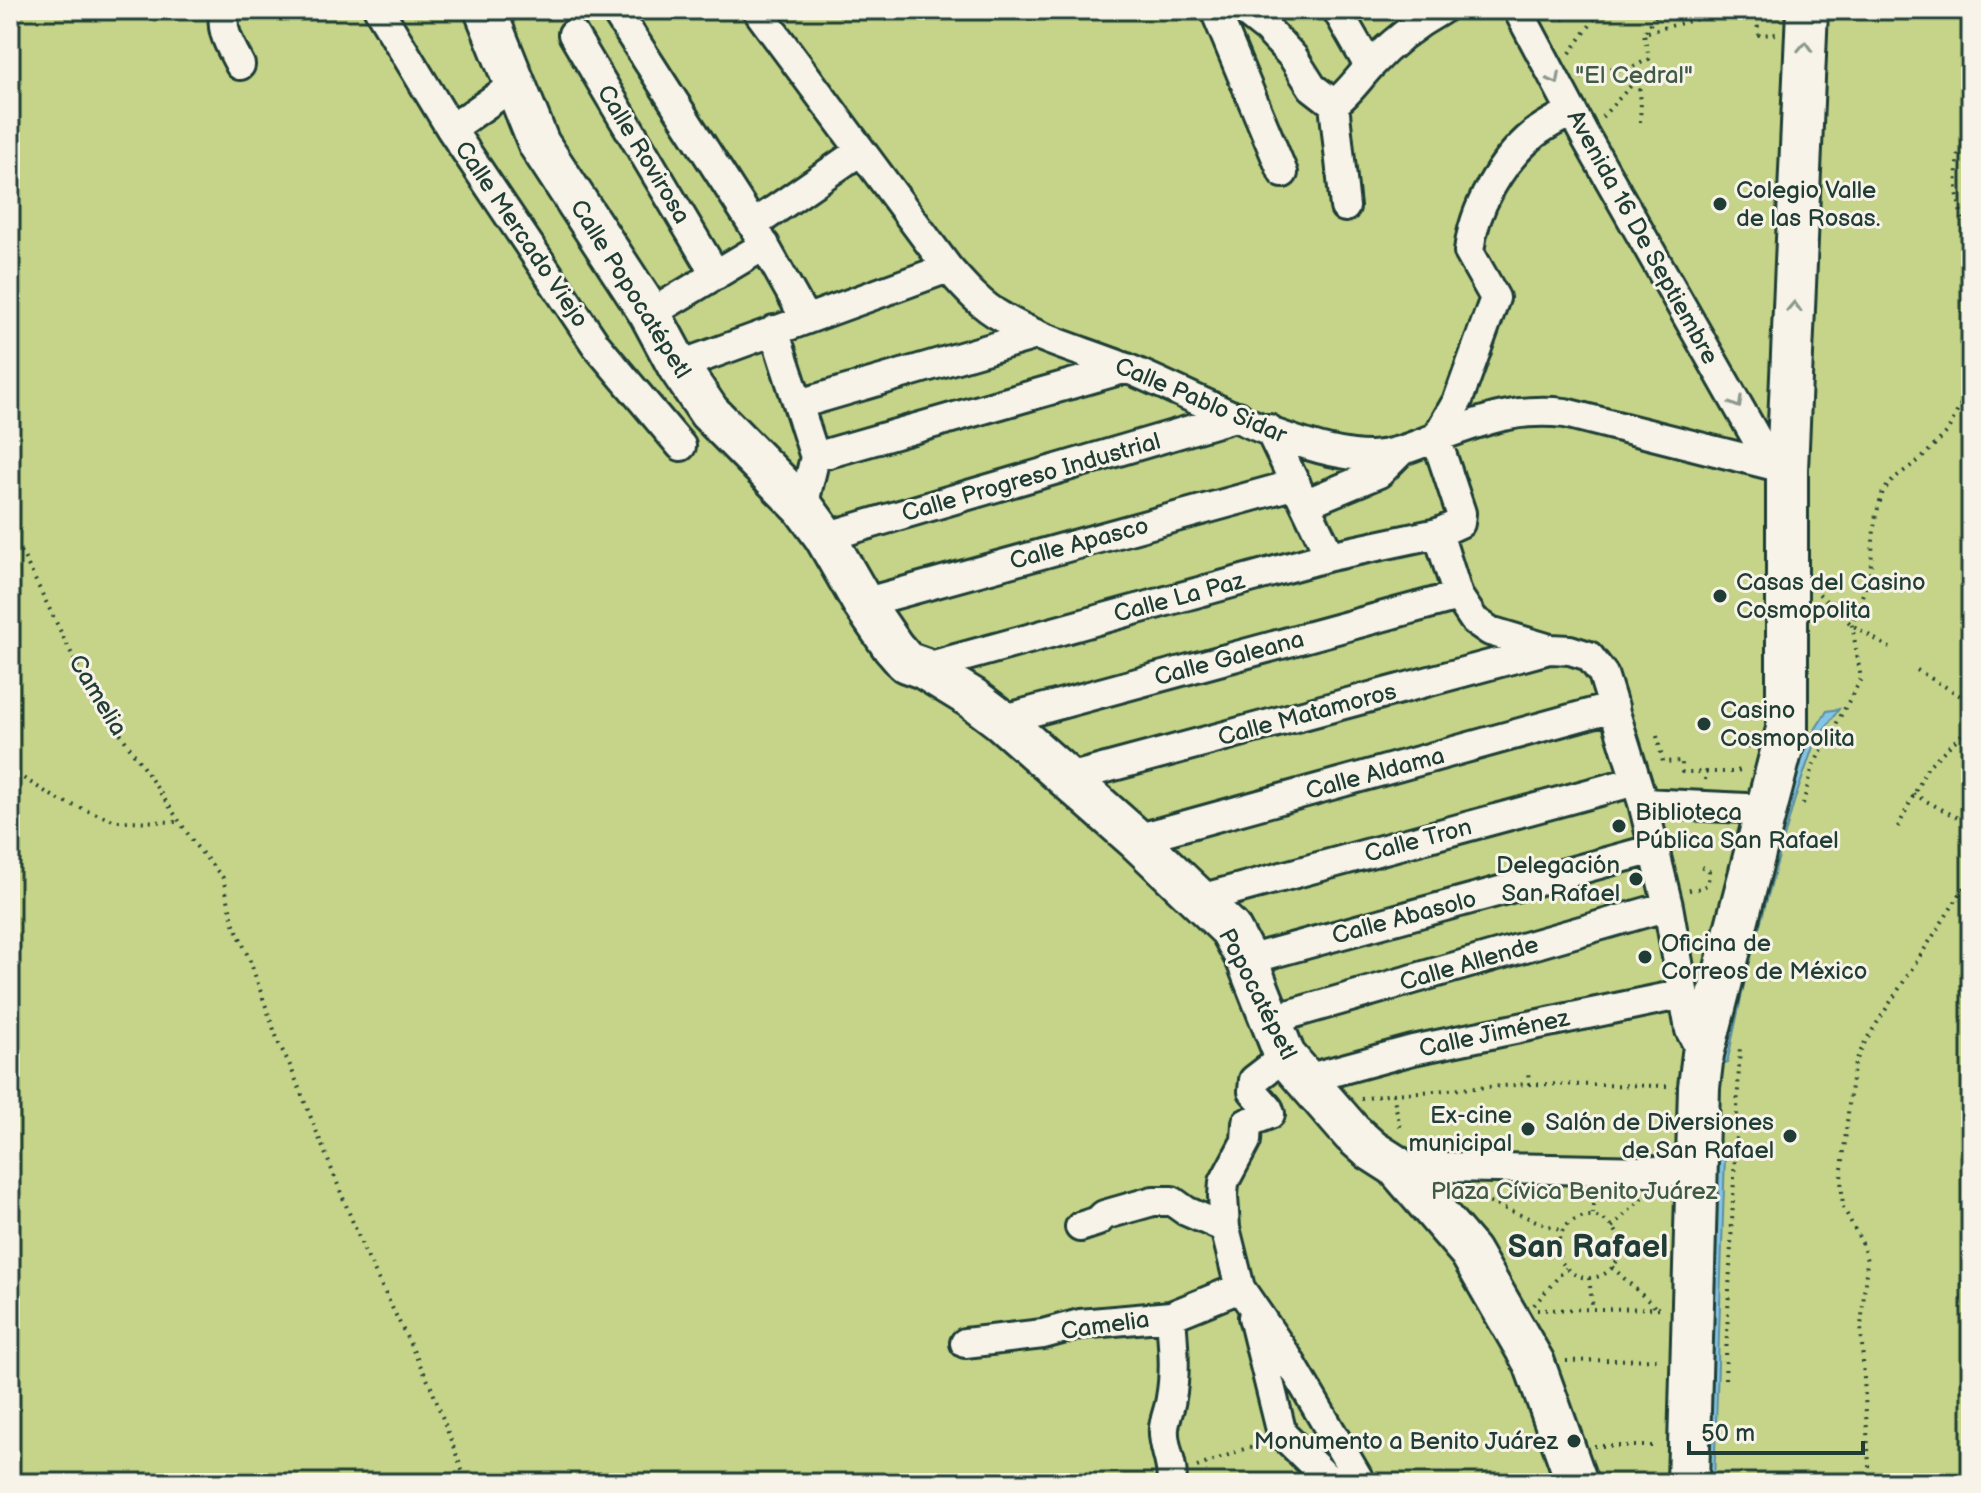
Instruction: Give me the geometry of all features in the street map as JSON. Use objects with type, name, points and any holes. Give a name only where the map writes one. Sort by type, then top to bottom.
[{"type":"street","points":[[226,10],[223,29],[240,65]]},
{"type":"street","name":"Calle Mercado Viejo","points":[[379,10],[451,129],[596,345],[681,446]]},
{"type":"street","name":"Calle Popocatépetl","points":[[485,10],[539,144],[650,314],[678,366],[709,412],[814,522]]},
{"type":"street","points":[[615,10],[759,235],[805,318]]},
{"type":"street","points":[[1215,10],[1283,173]]},
{"type":"street","points":[[1243,10],[1267,29],[1293,57],[1312,87],[1334,104],[1345,207]]},
{"type":"street","points":[[1337,10],[1369,66]]},
{"type":"street","points":[[1334,104],[1352,91],[1369,66],[1441,10]]},
{"type":"street","name":"Avenida 16 De Septiembre","points":[[1518,10],[1567,103],[1779,466]]},
{"type":"street","name":"Calle Pablo Sidar","points":[[770,15],[860,151],[948,268],[974,297],[1000,317],[1036,335],[1127,368],[1269,429],[1347,455],[1374,456],[1400,452],[1502,414],[1538,410],[1565,413],[1779,466]]},
{"type":"street","points":[[1688,1483],[1684,1172],[1701,1070],[1784,810],[1787,729],[1779,466],[1797,22]]},
{"type":"street","name":"Calle Rovirosa","points":[[573,34],[716,275]]},
{"type":"street","points":[[451,129],[514,85]]},
{"type":"street","points":[[1567,103],[1516,153],[1497,178],[1474,226],[1469,252],[1495,298],[1467,379],[1436,438],[1461,513],[1460,523],[1438,533],[1458,596],[1474,620],[1490,631],[1550,649],[1570,650],[1589,656],[1603,674],[1640,792],[1668,906],[1690,1030],[1701,1070]]},
{"type":"street","points":[[650,314],[716,275],[860,151]]},
{"type":"street","points":[[678,366],[948,268]]},
{"type":"street","points":[[774,330],[815,457],[814,522]]},
{"type":"street","points":[[799,404],[1036,335]]},
{"type":"street","points":[[815,457],[1127,368]]},
{"type":"street","name":"Calle Progreso Industrial","points":[[814,522],[1238,416]]},
{"type":"street","points":[[1269,429],[1330,556]]},
{"type":"street","name":"Calle Apasco","points":[[863,603],[1379,473],[1400,452]]},
{"type":"street","name":"Popocatépetl","points":[[814,522],[863,603],[906,662],[923,668],[1001,720],[1136,839],[1230,929],[1287,1052],[1352,1133],[1396,1166],[1470,1252],[1534,1363],[1580,1465]]},
{"type":"street","name":"Calle La Paz","points":[[923,668],[1330,556],[1438,533]]},
{"type":"street","name":"Calle Galeana","points":[[1001,720],[1458,596]]},
{"type":"street","name":"Calle Matamoros","points":[[1065,779],[1550,649]]},
{"type":"street","name":"Calle Aldama","points":[[1136,839],[1614,707]]},
{"type":"street","name":"Calle Tron","points":[[1200,899],[1640,792],[1784,810]]},
{"type":"street","name":"Calle Abasolo","points":[[1247,960],[1654,849]]},
{"type":"street","name":"Calle Allende","points":[[1287,1052],[1668,906]]},
{"type":"street","name":"Calle Jiménez","points":[[1287,1052],[1413,1050],[1684,994]]},
{"type":"street","points":[[1287,1052],[1254,1080],[1253,1091],[1270,1114],[1247,1123],[1246,1141],[1224,1182],[1225,1228],[1282,1434],[1332,1483]]},
{"type":"street","points":[[1396,1166],[1684,1172]]},
{"type":"street","points":[[1080,1227],[1098,1221],[1104,1215],[1153,1201],[1172,1201],[1186,1211],[1225,1228]]},
{"type":"street","points":[[1245,1294],[1288,1358],[1361,1483]]},
{"type":"street","name":"Camelia","points":[[965,1343],[1043,1334],[1080,1324],[1171,1316],[1245,1294]]},
{"type":"street","points":[[1171,1316],[1174,1369],[1164,1445],[1176,1481]]},
{"type":"path","points":[[1553,10],[1559,21],[1580,10]]},
{"type":"path","points":[[1567,103],[1601,10]]},
{"type":"path","points":[[1626,70],[1649,59],[1644,33],[1661,10]]},
{"type":"path","points":[[1644,33],[1731,10]]},
{"type":"path","points":[[1755,10],[1759,35],[1797,22]]},
{"type":"path","points":[[1567,103],[1592,72],[1613,66],[1638,78],[1640,122]]},
{"type":"path","points":[[1567,103],[1638,78]]},
{"type":"path","points":[[1971,125],[1960,146],[1957,166],[1964,227],[1971,242]]},
{"type":"path","points":[[1784,810],[1813,766],[1861,679],[1852,625],[1870,574],[1875,519],[1883,491],[1947,432],[1971,384]]},
{"type":"path","name":"Camelia","points":[[10,539],[23,555],[85,681],[196,846],[223,878],[233,921],[279,1044],[364,1250],[431,1387],[462,1470],[470,1483]]},
{"type":"path","points":[[1852,625],[1890,648]]},
{"type":"path","points":[[1917,670],[1971,702]]},
{"type":"path","points":[[1898,827],[1928,766],[1971,726]]},
{"type":"path","points":[[1657,736],[1663,762],[1682,761],[1682,772],[1735,772],[1744,768],[1748,760],[1749,736]]},
{"type":"path","points":[[10,770],[59,800],[116,821],[180,822]]},
{"type":"path","points":[[1703,790],[1706,772]]},
{"type":"path","points":[[1913,794],[1971,825]]},
{"type":"path","points":[[1694,891],[1706,886],[1710,879],[1706,868],[1699,865]]},
{"type":"path","points":[[1870,1483],[1861,1327],[1867,1261],[1862,1243],[1843,1207],[1841,1179],[1851,1085],[1855,1063],[1866,1040],[1971,877]]},
{"type":"path","points":[[1724,1390],[1740,1031]]},
{"type":"path","points":[[1393,1094],[1701,1070]]},
{"type":"path","points":[[1528,1071],[1529,1084]]},
{"type":"path","points":[[1453,1169],[1453,1189],[1562,1231]]},
{"type":"path","points":[[1611,1227],[1684,1172]]},
{"type":"path","points":[[1578,1218],[1599,1218],[1611,1227],[1619,1246],[1617,1259],[1605,1274],[1589,1278],[1576,1276],[1562,1262],[1558,1247],[1562,1231],[1578,1218]]},
{"type":"path","points":[[1619,1246],[1679,1245]]},
{"type":"path","points":[[1470,1252],[1558,1247]]},
{"type":"path","points":[[1612,1267],[1656,1309]]},
{"type":"path","points":[[1566,1268],[1530,1310],[1677,1308]]},
{"type":"path","points":[[1589,1278],[1593,1309]]},
{"type":"path","points":[[1534,1363],[1661,1359]]},
{"type":"path","points":[[1176,1481],[1282,1434]]},
{"type":"path","points":[[1580,1465],[1660,1446]]},
{"type":"green space","points":[[10,10],[1971,10],[1971,1483],[10,1483]]},
{"type":"water","points":[[1839,709],[1814,744],[1794,802],[1746,975],[1727,1063],[1719,1061],[1795,776],[1807,742],[1827,711]]},
{"type":"water","points":[[1713,1156],[1725,1156],[1714,1483],[1705,1483]]},
{"type":"place","name":"Colegio Valle de las Rosas.","points":[[1720,204]]},
{"type":"place","name":"Casas del Casino Cosmopolita","points":[[1720,596]]},
{"type":"place","name":"Casino Cosmopolita","points":[[1704,724]]},
{"type":"place","name":"Biblioteca Pública San Rafael","points":[[1619,826]]},
{"type":"place","name":"Delegación San Rafael","points":[[1636,879]]},
{"type":"place","name":"Oficina de Correos de México","points":[[1645,957]]},
{"type":"place","name":"Ex-cine municipal","points":[[1528,1129]]},
{"type":"place","name":"Salón de Diversiones de San Rafael","points":[[1790,1136]]},
{"type":"place","name":"Monumento a Benito Juárez","points":[[1574,1441]]},
{"type":"district","name":"San Rafael","points":[[1588,1246]]},
{"type":"park label","name":"\"El Cedral\"","points":[[1634,75]]},
{"type":"park label","name":"Plaza Cívica Benito Juárez","points":[[1574,1191]]}]
